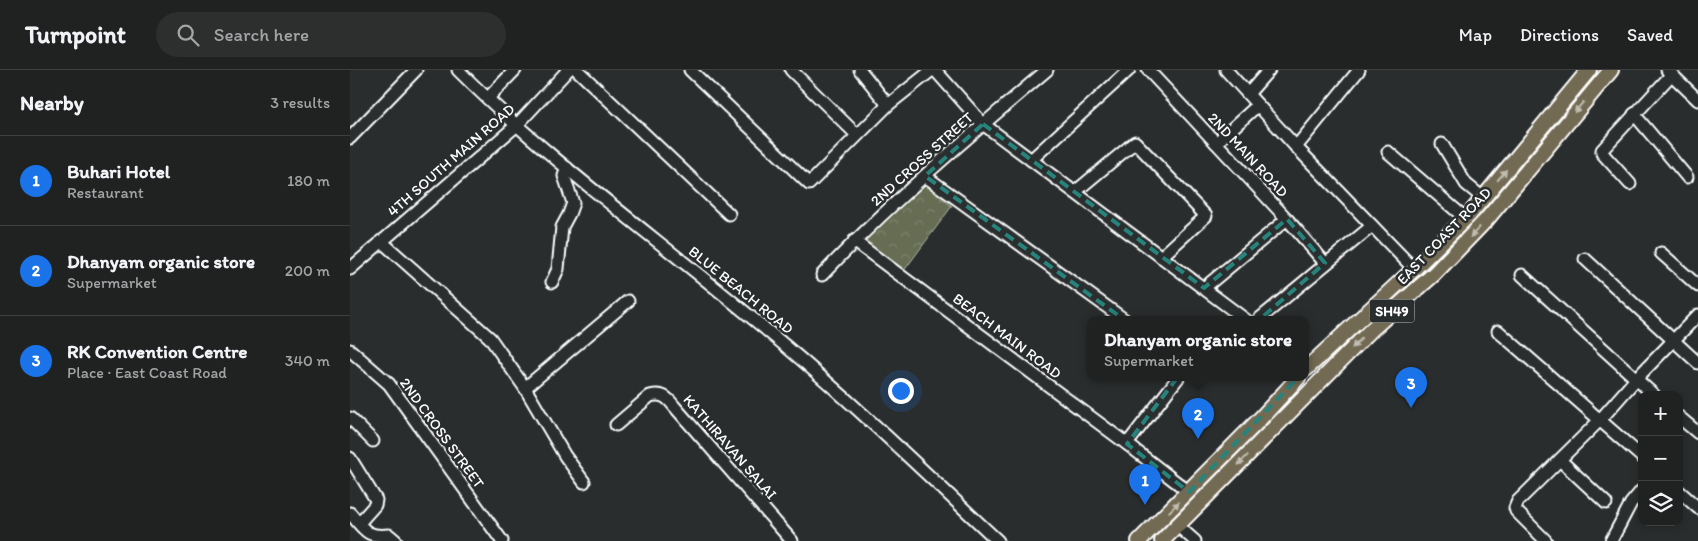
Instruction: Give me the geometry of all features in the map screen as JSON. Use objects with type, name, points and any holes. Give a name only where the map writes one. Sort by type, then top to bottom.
[{"type":"main road","name":"EAST COAST ROAD","points":[[1309,366],[1465,218],[1589,70]]},
{"type":"main road","name":"EAST COAST ROAD","points":[[1162,541],[1372,328],[1434,274],[1487,218],[1610,70]]},
{"type":"main road","name":"EAST COAST ROAD","points":[[1140,541],[1295,381]]},
{"type":"street","points":[[350,138],[416,70]]},
{"type":"street","name":"BLUE BEACH ROAD","points":[[458,70],[567,168],[797,355],[998,541]]},
{"type":"street","points":[[488,98],[514,70]]},
{"type":"street","name":"4TH SOUTH MAIN ROAD","points":[[350,269],[517,125],[568,70]]},
{"type":"street","points":[[577,70],[729,214]]},
{"type":"street","points":[[690,70],[809,184],[888,105],[933,70],[983,124],[1241,316]]},
{"type":"street","points":[[791,70],[857,135]]},
{"type":"street","points":[[860,70],[888,105]]},
{"type":"street","name":"2ND CROSS STREET","points":[[822,274],[854,241],[925,176],[1047,70]]},
{"type":"street","points":[[1031,160],[1129,70]]},
{"type":"street","name":"2ND MAIN ROAD","points":[[1148,70],[1287,219],[1325,263]]},
{"type":"street","points":[[1226,70],[1296,148],[1414,268]]},
{"type":"street","points":[[1248,94],[1269,70]]},
{"type":"street","points":[[1296,148],[1359,70]]},
{"type":"street","points":[[1630,184],[1602,153],[1602,150],[1670,72],[1698,100]]},
{"type":"street","points":[[1216,143],[1258,105]]},
{"type":"street","points":[[1634,114],[1687,177]]},
{"type":"street","points":[[1075,192],[1135,142],[1206,216],[1161,257]]},
{"type":"street","points":[[1442,144],[1466,184],[1483,198]]},
{"type":"street","points":[[1388,152],[1465,218]]},
{"type":"street","points":[[552,282],[557,273],[561,253],[562,227],[573,203],[564,176],[567,168]]},
{"type":"street","points":[[925,176],[1119,316]]},
{"type":"street","points":[[1204,288],[1287,219]]},
{"type":"street","points":[[1263,316],[1372,226]]},
{"type":"street","points":[[381,241],[490,338],[525,388],[584,482]]},
{"type":"street","name":"BEACH MAIN ROAD","points":[[854,241],[1189,492]]},
{"type":"street","points":[[1662,253],[1698,286]]},
{"type":"street","points":[[1585,259],[1698,363]]},
{"type":"street","points":[[1522,274],[1650,391]]},
{"type":"street","points":[[525,388],[628,300]]},
{"type":"street","points":[[1546,541],[1519,515],[1515,508],[1518,501],[1600,420],[1636,379],[1698,315]]},
{"type":"street","points":[[1498,331],[1638,453]]},
{"type":"street","name":"2ND CROSS STREET","points":[[350,350],[389,384],[502,541]]},
{"type":"street","points":[[1127,444],[1176,381]]},
{"type":"street","name":"KATHIRAVAN SALAI","points":[[616,425],[650,396],[663,395],[792,541]]},
{"type":"street","points":[[350,418],[373,441]]},
{"type":"street","points":[[1683,420],[1698,433]]},
{"type":"street","points":[[350,458],[376,500],[359,522]]},
{"type":"street","points":[[1560,460],[1606,503]]},
{"type":"street","points":[[1611,541],[1638,495]]},
{"type":"street","points":[[1683,495],[1698,508]]},
{"type":"street","points":[[350,513],[372,536],[389,535],[396,541]]},
{"type":"street","points":[[1178,526],[1195,541]]},
{"type":"highlighted area","points":[[983,124],[1204,288],[1287,219],[1325,263],[1253,325],[1307,368],[1189,492],[1127,444],[1187,365],[925,176]]},
{"type":"green space","points":[[925,185],[952,206],[903,272],[862,241]]},
{"type":"place","name":"RK Convention Centre","points":[[1411,408]]},
{"type":"place","name":"Dhanyam organic store","points":[[1198,439]]},
{"type":"place","name":"Buhari Hotel","points":[[1145,505]]}]
